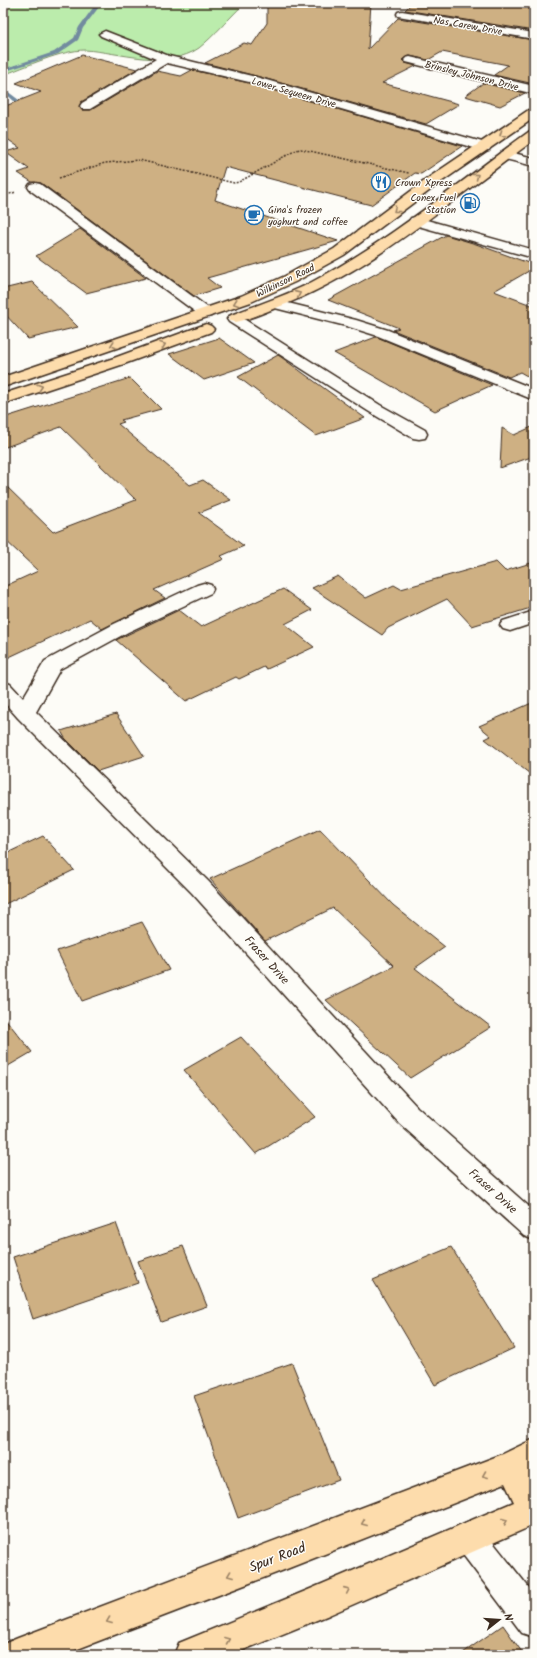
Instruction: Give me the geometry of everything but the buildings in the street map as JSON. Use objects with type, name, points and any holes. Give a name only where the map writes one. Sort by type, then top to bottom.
[{"type":"main road","name":"Wilkinson Road","points":[[3,382],[246,299],[290,279],[339,252],[433,182],[534,112]]},
{"type":"main road","name":"Wilkinson Road","points":[[3,399],[119,361],[276,304],[315,286],[416,221],[534,134]]},
{"type":"main road","points":[[433,182],[456,191]]},
{"type":"main road","points":[[191,1655],[317,1604],[534,1508],[523,1459]]},
{"type":"main road","name":"Spur Road","points":[[18,1655],[284,1554],[523,1459]]},
{"type":"street","name":"Nas Carew Drive","points":[[402,14],[446,20],[534,36]]},
{"type":"street","name":"Lower Sequeen Drive","points":[[105,34],[165,59],[252,79],[485,147]]},
{"type":"street","points":[[86,106],[165,59]]},
{"type":"street","name":"Brinsley Johnson Drive","points":[[410,60],[534,90]]},
{"type":"street","points":[[504,155],[534,162]]},
{"type":"street","points":[[35,187],[206,313]]},
{"type":"street","points":[[416,221],[534,254]]},
{"type":"street","points":[[276,304],[351,323],[383,333],[534,395]]},
{"type":"street","points":[[234,319],[374,408],[419,434]]},
{"type":"street","points":[[25,713],[52,664],[121,628],[204,589]]},
{"type":"street","points":[[510,625],[534,617]]},
{"type":"street","name":"Fraser Drive","points":[[3,688],[25,713],[200,887],[408,1115],[534,1228]]},
{"type":"street","points":[[468,1537],[534,1621]]},
{"type":"path","points":[[3,196],[35,187],[105,162],[127,160],[140,160],[234,183],[239,182],[296,150],[301,149],[433,182]]},
{"type":"green space","points":[[3,3],[245,3],[199,48],[187,54],[173,58],[158,59],[98,51],[76,51],[44,60],[3,75]]},
{"type":"waterway","points":[[3,71],[56,53],[76,39],[81,28],[97,6],[103,3]]},
{"type":"waterway","points":[[3,89],[17,101],[22,111]]},
{"type":"place","name":"Crown Xpress","points":[[381,182]]},
{"type":"place","name":"Conex Fuel Station","points":[[470,203]]},
{"type":"place","name":"Gina's frozen yoghurt and coffee","points":[[254,215]]}]
